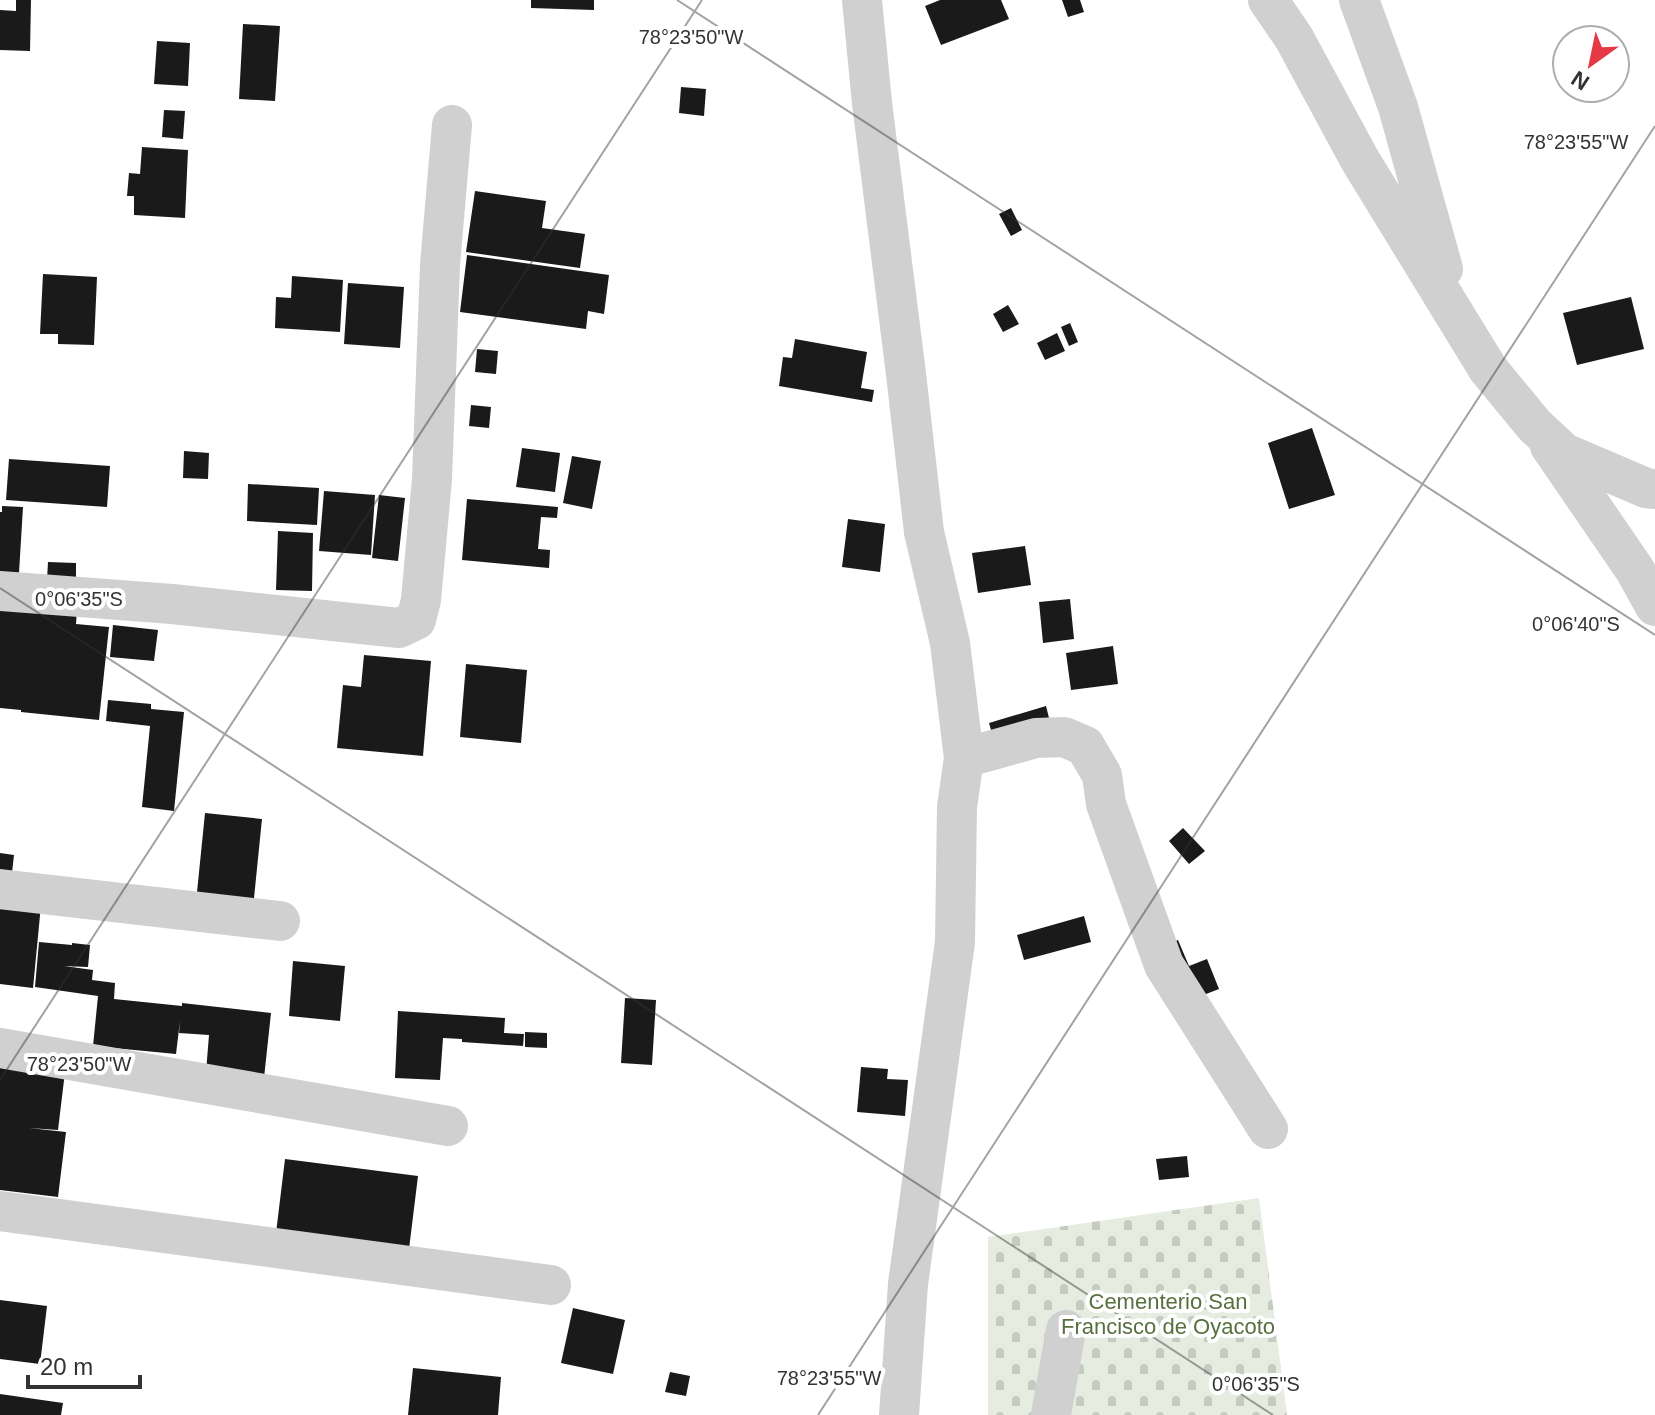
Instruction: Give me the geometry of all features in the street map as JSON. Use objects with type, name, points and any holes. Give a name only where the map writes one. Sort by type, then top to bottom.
[{"type":"street","points":[[862,0],[924,532],[950,643],[964,758],[957,807],[955,942],[908,1284],[899,1415]]},
{"type":"street","points":[[1268,0],[1294,38],[1360,160],[1488,369],[1535,426],[1635,570],[1655,606]]},
{"type":"street","points":[[1359,0],[1398,107],[1458,319]]},
{"type":"street","points":[[1385,0],[1398,107]]},
{"type":"street","points":[[0,591],[172,604],[399,628],[416,620],[421,600],[432,479],[440,265],[452,125]]},
{"type":"street","points":[[1535,426],[1564,453],[1655,489]]},
{"type":"street","points":[[964,758],[1036,738],[1064,737],[1085,746],[1102,775],[1106,804],[1164,965],[1268,1129]]},
{"type":"street","points":[[0,889],[280,921]]},
{"type":"street","points":[[0,1048],[448,1126]]},
{"type":"street","points":[[0,1211],[551,1285]]},
{"type":"street","points":[[1051,1415],[1066,1330]]},
{"type":"green space","name":"Cementerio San Francisco de Oyacoto","points":[[1259,1198],[1287,1415],[988,1415],[988,1237]]},
{"type":"building","points":[[16,0],[31,0],[30,51],[0,50],[0,10],[16,11]]},
{"type":"building","points":[[531,0],[594,0],[594,10],[531,8]]},
{"type":"building","points":[[940,0],[1001,0],[1009,19],[941,45],[925,6]]},
{"type":"building","points":[[1062,0],[1080,0],[1084,12],[1068,17]]},
{"type":"building","points":[[243,24],[280,26],[275,101],[239,99]]},
{"type":"building","points":[[157,41],[190,43],[188,86],[154,84]]},
{"type":"building","points":[[681,87],[706,89],[704,116],[679,113]]},
{"type":"building","points":[[164,110],[185,111],[183,139],[162,137]]},
{"type":"building","points":[[142,147],[188,150],[185,218],[134,215],[134,196],[127,196],[129,173],[140,174]]},
{"type":"building","points":[[475,191],[546,201],[542,228],[585,234],[580,268],[466,252]]},
{"type":"building","points":[[1011,208],[1022,230],[1011,236],[999,214]]},
{"type":"building","points":[[467,255],[609,275],[604,314],[588,311],[586,329],[460,312]]},
{"type":"building","points":[[43,274],[97,277],[94,345],[58,344],[58,334],[40,334]]},
{"type":"building","points":[[292,276],[343,280],[340,332],[275,328],[276,297],[291,298]]},
{"type":"building","points":[[348,283],[404,287],[400,348],[344,344]]},
{"type":"building","points":[[1631,297],[1644,349],[1577,365],[1563,313]]},
{"type":"building","points":[[1008,305],[1019,324],[1003,332],[993,314]]},
{"type":"building","points":[[1070,323],[1078,342],[1069,346],[1061,327]]},
{"type":"building","points":[[1057,333],[1065,351],[1045,360],[1037,343]]},
{"type":"building","points":[[795,339],[867,352],[861,388],[874,390],[872,402],[779,386],[783,357],[792,358]]},
{"type":"building","points":[[477,349],[498,351],[496,374],[475,372]]},
{"type":"building","points":[[471,405],[491,407],[489,428],[469,426]]},
{"type":"building","points":[[1312,428],[1335,495],[1289,509],[1268,443]]},
{"type":"building","points":[[522,448],[560,453],[555,492],[516,487]]},
{"type":"building","points":[[184,451],[209,453],[208,479],[183,478]]},
{"type":"building","points":[[572,456],[601,461],[592,509],[563,503]]},
{"type":"building","points":[[9,459],[110,466],[107,507],[6,500]]},
{"type":"building","points":[[248,484],[319,488],[317,525],[247,521]]},
{"type":"building","points":[[324,491],[375,495],[371,555],[319,551]]},
{"type":"building","points":[[379,495],[405,498],[398,561],[372,558]]},
{"type":"building","points":[[467,499],[558,507],[557,518],[541,517],[538,549],[550,550],[549,568],[462,560]]},
{"type":"building","points":[[2,506],[23,507],[19,573],[0,572]]},
{"type":"building","points":[[848,519],[885,524],[880,572],[842,567]]},
{"type":"building","points":[[278,531],[313,533],[312,591],[276,590]]},
{"type":"building","points":[[1025,546],[1031,585],[978,593],[972,553]]},
{"type":"building","points":[[48,562],[76,563],[76,583],[47,580]]},
{"type":"building","points":[[1070,599],[1074,639],[1043,643],[1039,602]]},
{"type":"building","points":[[0,602],[77,610],[76,624],[109,627],[99,720],[0,708]]},
{"type":"building","points":[[113,625],[158,630],[154,661],[110,657]]},
{"type":"building","points":[[1113,646],[1118,684],[1071,690],[1066,653]]},
{"type":"building","points":[[364,655],[431,661],[423,756],[337,748],[343,685],[361,687]]},
{"type":"building","points":[[466,664],[527,670],[521,743],[460,737]]},
{"type":"building","points":[[108,700],[151,704],[151,709],[184,712],[174,811],[142,807],[150,726],[106,721]]},
{"type":"building","points":[[1046,706],[1050,722],[993,737],[989,723]]},
{"type":"building","points":[[205,813],[262,819],[253,908],[196,902]]},
{"type":"building","points":[[1183,828],[1205,851],[1189,864],[1169,841]]},
{"type":"building","points":[[0,853],[14,855],[11,882],[0,881]]},
{"type":"building","points":[[0,901],[41,905],[33,988],[0,984]]},
{"type":"building","points":[[1084,916],[1091,942],[1024,960],[1017,935]]},
{"type":"building","points":[[1178,940],[1189,966],[1207,959],[1219,989],[1188,1001],[1166,945]]},
{"type":"building","points":[[39,942],[90,945],[88,967],[64,966],[93,970],[92,980],[115,983],[114,999],[271,1013],[264,1078],[206,1072],[209,1035],[179,1033],[180,1021],[176,1054],[93,1046],[98,996],[35,987]]},
{"type":"building","points":[[293,961],[345,966],[340,1021],[289,1016]]},
{"type":"building","points":[[625,998],[656,1000],[652,1065],[621,1063]]},
{"type":"building","points":[[398,1011],[505,1018],[504,1033],[524,1034],[523,1046],[443,1038],[440,1080],[395,1078]]},
{"type":"building","points":[[525,1032],[547,1033],[547,1048],[525,1047]]},
{"type":"building","points":[[0,1064],[65,1072],[58,1130],[29,1128],[66,1132],[58,1197],[0,1190]]},
{"type":"building","points":[[861,1067],[888,1069],[887,1079],[908,1080],[905,1116],[857,1112]]},
{"type":"building","points":[[1187,1156],[1189,1177],[1159,1180],[1156,1159]]},
{"type":"building","points":[[285,1159],[418,1176],[409,1249],[276,1233]]},
{"type":"building","points":[[0,1300],[47,1306],[40,1364],[0,1359]]},
{"type":"building","points":[[573,1308],[625,1320],[613,1374],[561,1363]]},
{"type":"building","points":[[413,1368],[501,1377],[498,1415],[408,1415]]},
{"type":"building","points":[[670,1372],[690,1376],[686,1396],[665,1392]]},
{"type":"building","points":[[0,1394],[63,1403],[61,1415],[0,1415]]}]
